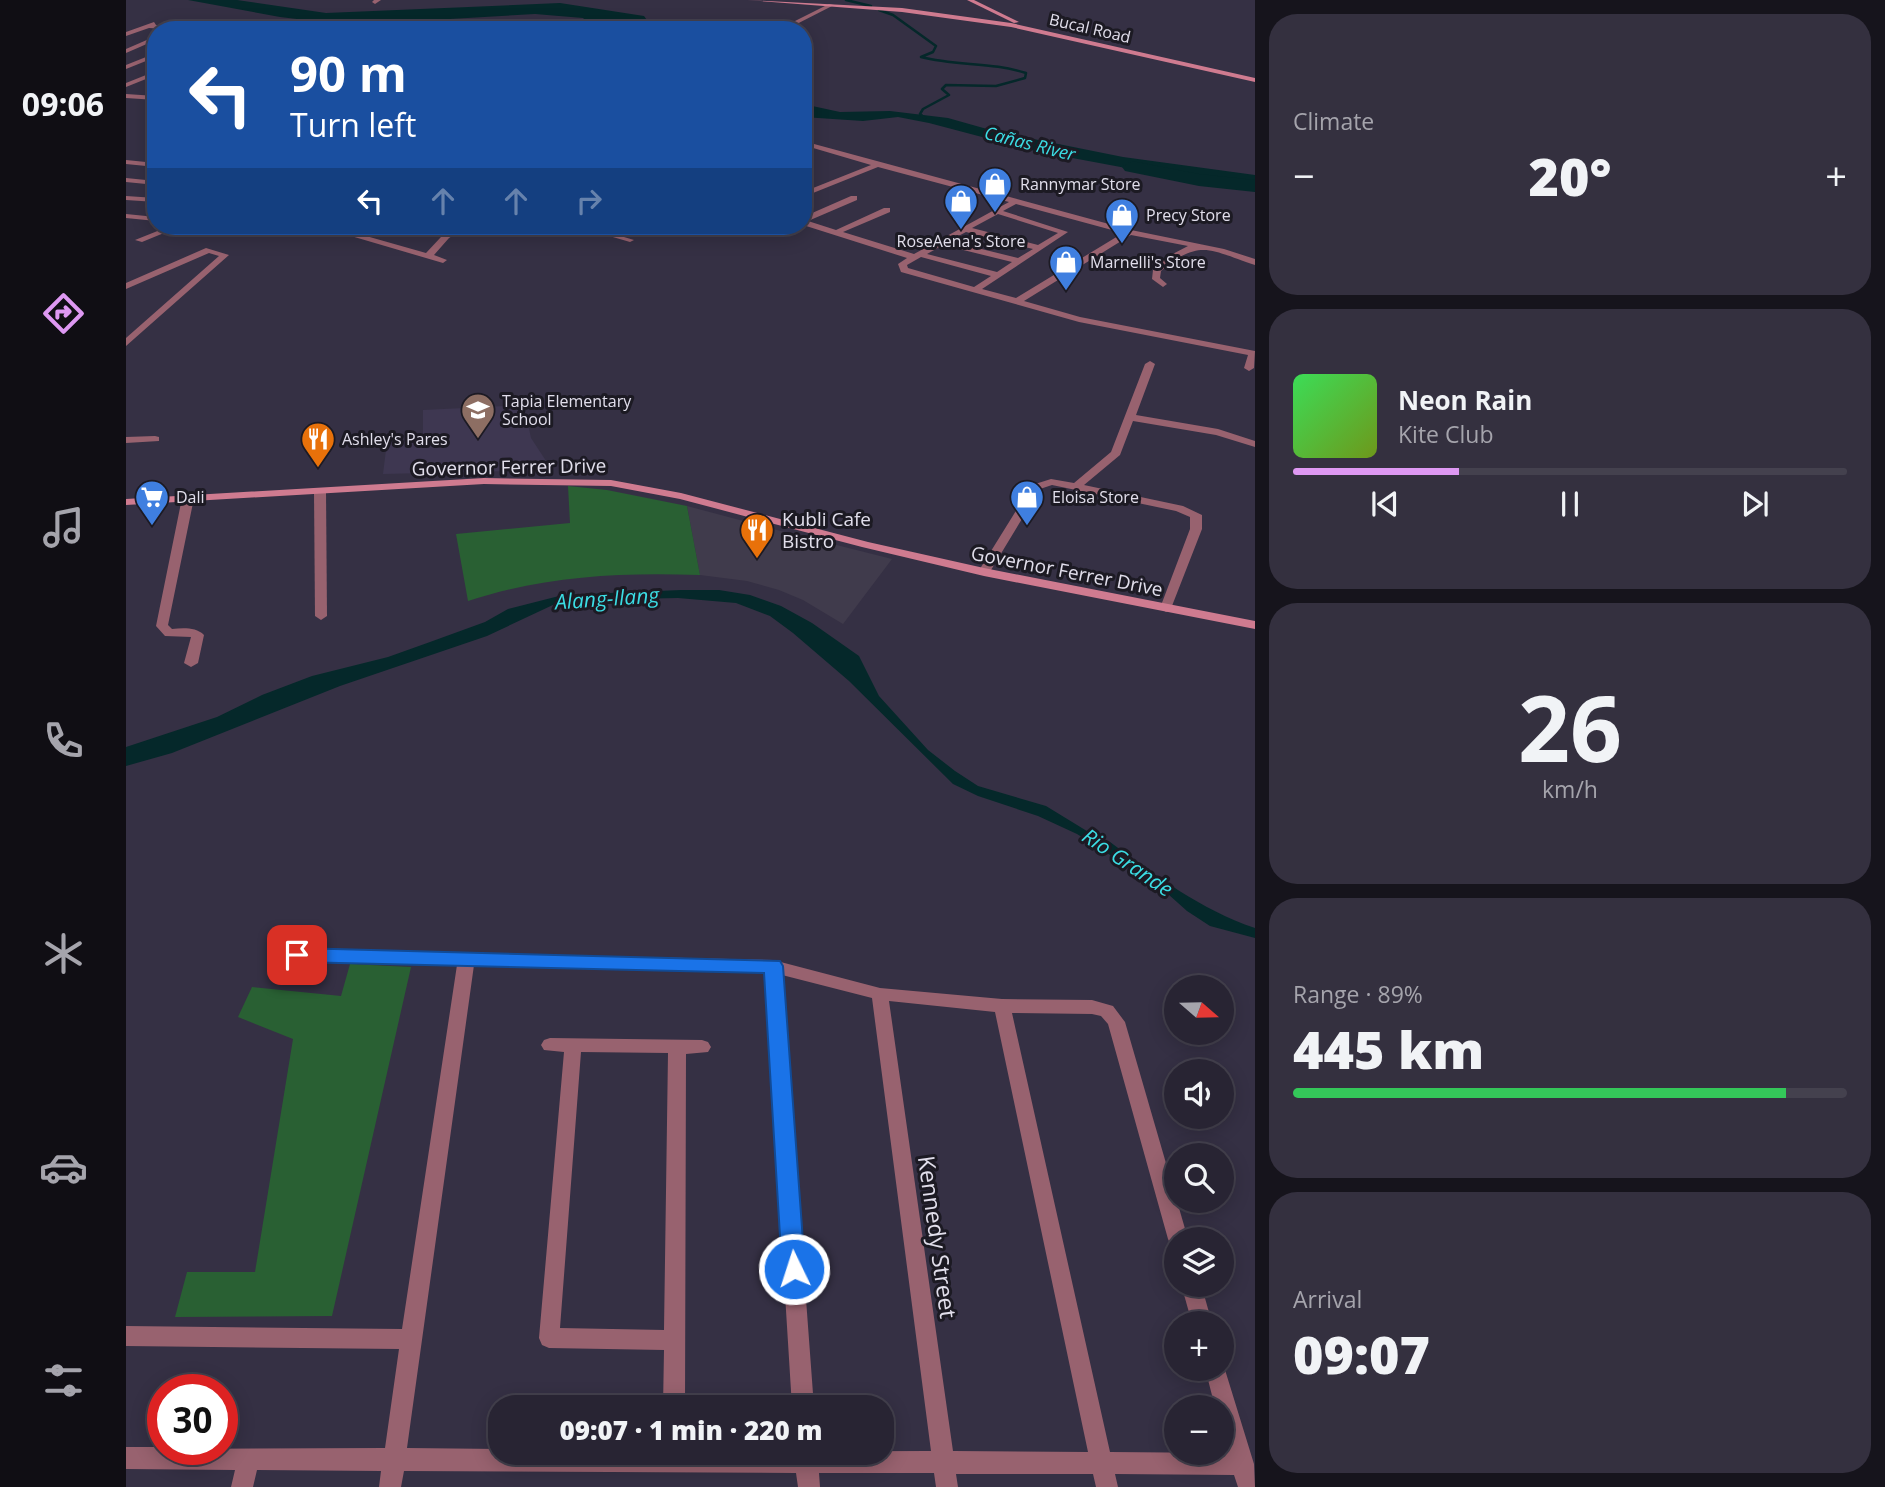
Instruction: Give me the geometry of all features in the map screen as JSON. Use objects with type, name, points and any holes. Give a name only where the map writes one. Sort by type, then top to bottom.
[{"type":"street","name":"Bucal Road","points":[[750,0],[905,10],[1011,25],[1255,80]]},
{"type":"street","points":[[970,0],[1014,19],[1016,22],[1011,25]]},
{"type":"street","points":[[810,3],[815,8],[813,13]]},
{"type":"street","points":[[797,21],[831,5]]},
{"type":"street","points":[[126,34],[147,26]]},
{"type":"street","points":[[126,51],[147,42]]},
{"type":"street","points":[[126,67],[147,59]]},
{"type":"street","points":[[126,85],[147,77]]},
{"type":"street","points":[[126,96],[147,97]]},
{"type":"street","points":[[812,146],[1130,232],[1197,245],[1255,262]]},
{"type":"street","points":[[126,162],[147,163]]},
{"type":"street","points":[[812,191],[877,165]]},
{"type":"street","points":[[126,180],[147,182]]},
{"type":"street","points":[[126,198],[147,200]]},
{"type":"street","points":[[812,217],[854,198]]},
{"type":"street","points":[[1017,200],[902,264],[904,270],[1079,319],[1254,354],[1249,368]]},
{"type":"street","points":[[837,232],[887,210]]},
{"type":"street","points":[[975,290],[1064,232],[996,211]]},
{"type":"street","points":[[126,216],[147,218]]},
{"type":"street","points":[[1021,227],[1030,222]]},
{"type":"street","points":[[812,224],[917,256],[998,275]]},
{"type":"street","points":[[964,229],[1040,248]]},
{"type":"street","points":[[1016,302],[1130,232]]},
{"type":"street","points":[[1001,238],[1011,233]]},
{"type":"street","points":[[139,240],[153,235]]},
{"type":"street","points":[[355,235],[443,260]]},
{"type":"street","points":[[428,256],[446,236],[442,235]]},
{"type":"street","points":[[622,235],[626,236]]},
{"type":"street","points":[[126,238],[155,243]]},
{"type":"street","points":[[942,242],[1019,261]]},
{"type":"street","points":[[1163,284],[1156,279],[1157,270],[1170,259],[1197,245]]},
{"type":"street","points":[[126,286],[213,250],[225,255],[126,343]]},
{"type":"street","points":[[1076,487],[1116,453],[1150,364]]},
{"type":"street","points":[[1129,417],[1217,432],[1255,444]]},
{"type":"street","points":[[126,440],[155,439]]},
{"type":"street","name":"Governor Ferrer Drive","points":[[126,502],[484,481],[611,483],[681,496],[866,545],[984,572],[1255,625]]},
{"type":"street","points":[[984,572],[1036,487],[1051,482],[1179,508],[1196,515],[1196,529],[1166,608]]},
{"type":"street","points":[[320,491],[321,616]]},
{"type":"street","points":[[188,498],[162,626],[169,633],[188,632],[198,635],[191,663]]},
{"type":"street","points":[[297,955],[773,966],[880,994],[1002,1006],[1092,1007],[1107,1011],[1116,1022],[1175,1227]]},
{"type":"street","points":[[390,1487],[466,960]]},
{"type":"street","points":[[773,966],[802,1395]]},
{"type":"street","name":"Kennedy Street","points":[[880,994],[947,1487]]},
{"type":"street","points":[[1002,1006],[1107,1487]]},
{"type":"street","points":[[550,1045],[702,1047]]},
{"type":"street","points":[[573,1045],[549,1338],[675,1340]]},
{"type":"street","points":[[674,1395],[677,1046]]},
{"type":"street","points":[[126,1336],[411,1339]]},
{"type":"street","points":[[1219,1381],[1250,1487]]},
{"type":"street","points":[[126,1458],[488,1459]]},
{"type":"street","points":[[242,1487],[248,1459]]},
{"type":"street","points":[[894,1460],[1243,1464]]},
{"type":"street","points":[[808,1465],[809,1487]]},
{"type":"shaded area","name":"Tapia Elementary School","points":[[524,405],[531,438],[552,470],[383,474],[387,442],[423,442],[423,410]]},
{"type":"shaded area","name":"Kubli Cafe Bistro","points":[[687,506],[892,559],[843,624],[803,600],[779,590],[747,581],[700,575]]},
{"type":"green space","points":[[568,486],[607,490],[687,506],[700,575],[611,575],[554,581],[468,601],[456,534],[570,523]]},
{"type":"green space","points":[[350,964],[411,967],[332,1316],[175,1317],[187,1272],[255,1272],[293,1039],[238,1017],[252,987],[341,996]]},
{"type":"water","points":[[188,0],[237,0],[326,13],[560,3],[644,16],[648,21],[586,21],[583,18],[535,14],[415,21],[314,21]]},
{"type":"water","points":[[812,106],[840,112],[890,111],[948,118],[994,131],[1123,157],[1255,175],[1255,185],[1158,174],[1035,151],[898,117],[863,121],[812,118]]},
{"type":"water","points":[[719,590],[750,595],[781,606],[812,623],[859,656],[879,696],[928,750],[955,771],[978,786],[1046,806],[1095,836],[1110,842],[1197,902],[1255,928],[1255,938],[1210,926],[1187,911],[1159,886],[1077,834],[1038,816],[978,796],[953,784],[849,681],[793,633],[770,616],[736,603],[678,598],[582,600],[555,604],[487,636],[340,686],[172,753],[126,766],[126,747],[217,717],[262,695],[312,676],[388,657],[430,642],[485,622],[508,609],[563,595]]},
{"type":"waterway","points":[[846,0],[871,6]]},
{"type":"waterway","points":[[879,10],[893,15],[936,46],[933,52],[921,57],[1026,73],[1025,78],[996,86],[946,85],[942,89],[949,95],[923,109],[920,114],[925,118]]},
{"type":"waterway","name":"Cañas River","points":[[1132,167],[1199,180],[1255,186]]},
{"type":"place","name":"Rannymar Store","points":[[995,214]]},
{"type":"place","name":"RoseAena's Store","points":[[961,231]]},
{"type":"place","name":"Precy Store","points":[[1122,245]]},
{"type":"place","name":"Marnelli's Store","points":[[1066,292]]},
{"type":"place","name":"Tapia Elementary School","points":[[478,440]]},
{"type":"place","name":"Ashley's Pares","points":[[318,469]]},
{"type":"place","name":"Dali","points":[[152,527]]},
{"type":"place","name":"Eloisa Store","points":[[1027,527]]},
{"type":"place","name":"Kubli Cafe Bistro","points":[[757,560]]},
{"type":"route","points":[[297,955],[773,966],[794,1269]]},
{"type":"water label","name":"Alang-Ilang","points":[[607,598]]},
{"type":"water label","name":"Rio Grande","points":[[1128,862]]}]
